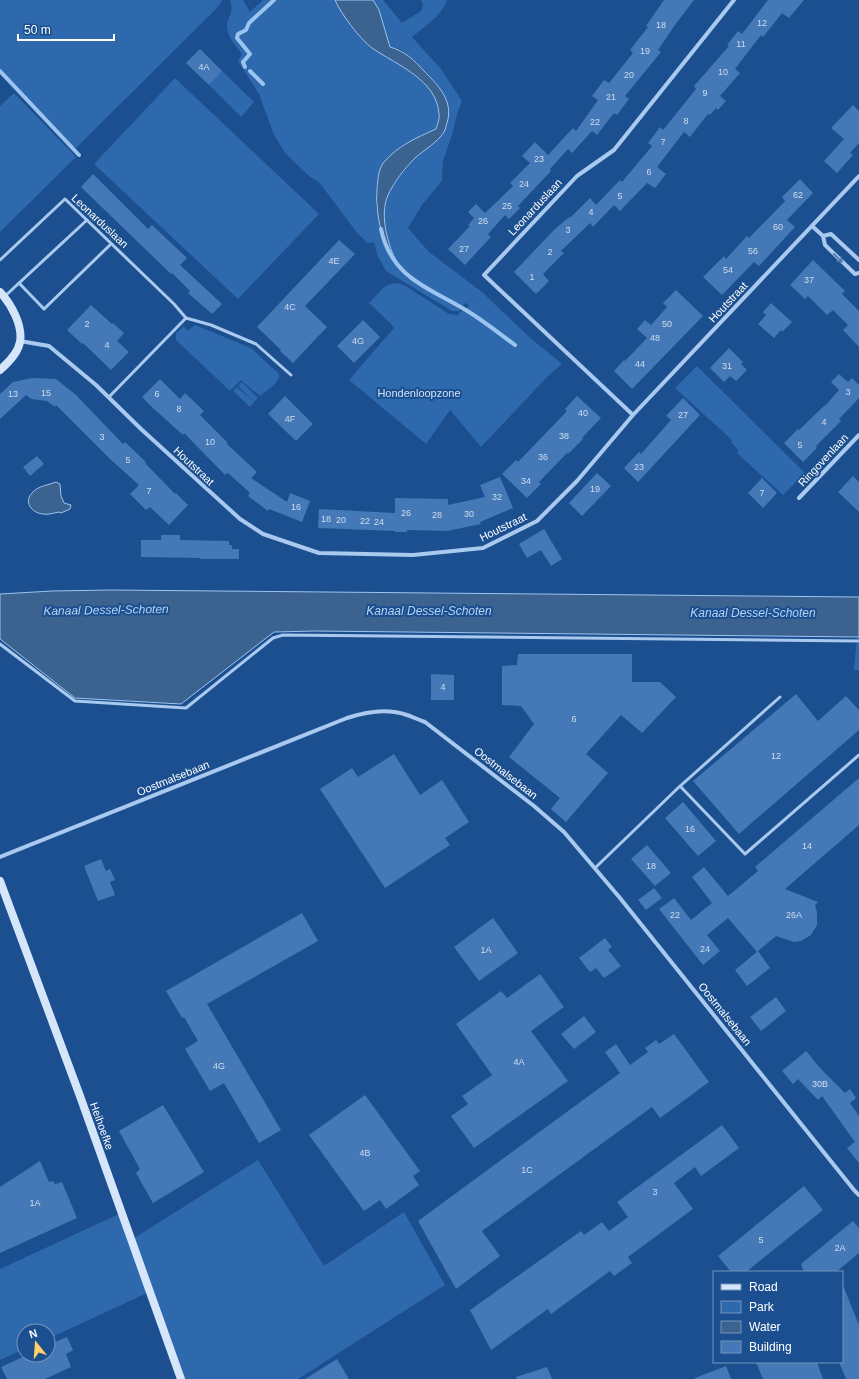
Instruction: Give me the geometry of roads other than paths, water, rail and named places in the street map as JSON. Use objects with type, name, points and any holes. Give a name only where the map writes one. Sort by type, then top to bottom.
[{"type":"street","name":"Leonarduslaan","points":[[633,415],[484,274],[577,176],[614,150],[734,0]]},
{"type":"street","name":"Houtstraat","points":[[20,341],[49,346],[109,397],[141,429],[240,519],[263,534],[319,553],[413,555],[483,548],[537,521],[577,481],[633,415],[859,176]]},
{"type":"street","points":[[812,226],[823,236],[825,245],[855,274],[859,274]]},
{"type":"street","points":[[823,236],[831,234],[859,260]]},
{"type":"street","points":[[0,370],[14,354],[20,341],[19,326],[14,312],[2,295]]},
{"type":"street","name":"Ringovenlaan","points":[[799,498],[859,435]]},
{"type":"street","name":"Oostmalsebaan","points":[[0,857],[347,718],[371,713],[389,712],[406,714],[425,722],[564,832],[595,868],[859,1195]]},
{"type":"street","name":"Heihoefke","points":[[0,881],[80,1096],[181,1379]]},
{"type":"lane","name":"Leonarduslaan","points":[[0,260],[65,199],[174,304],[186,318]]},
{"type":"lane","points":[[2,295],[20,283],[87,220]]},
{"type":"lane","points":[[20,283],[44,308],[111,244]]},
{"type":"lane","points":[[109,397],[186,318],[212,325],[256,344],[291,375]]},
{"type":"lane","points":[[0,644],[75,701],[186,708],[273,638],[283,635],[859,640]]},
{"type":"lane","points":[[595,868],[680,786],[780,697]]},
{"type":"lane","points":[[680,786],[745,854],[859,755]]},
{"type":"water","points":[[335,0],[373,0],[379,10],[390,47],[405,53],[420,67],[439,88],[448,108],[449,115],[444,132],[435,143],[415,158],[404,171],[390,190],[385,203],[384,212],[388,240],[398,265],[386,244],[379,220],[377,198],[379,171],[384,162],[402,146],[436,129],[439,120],[437,102],[424,83],[404,67],[367,44],[346,19]]},
{"type":"water","points":[[56,482],[60,484],[61,496],[64,503],[71,505],[70,509],[61,513],[47,514],[39,513],[32,509],[29,503],[30,495],[41,487]]},
{"type":"water","name":"Kanaal Dessel-Schoten","points":[[112,590],[859,597],[859,637],[315,631],[274,632],[181,704],[75,698],[0,639],[0,594]]},
{"type":"waterway","points":[[245,67],[243,62],[250,54],[237,38],[238,34],[246,30],[249,23],[274,0]]},
{"type":"waterway","points":[[0,71],[79,155]]},
{"type":"waterway","points":[[250,71],[263,84]]},
{"type":"waterway","points":[[381,229],[386,246],[394,260],[415,281],[475,316],[515,345]]},
{"type":"park label","name":"Hondenloopzone","points":[[419,393]]}]
